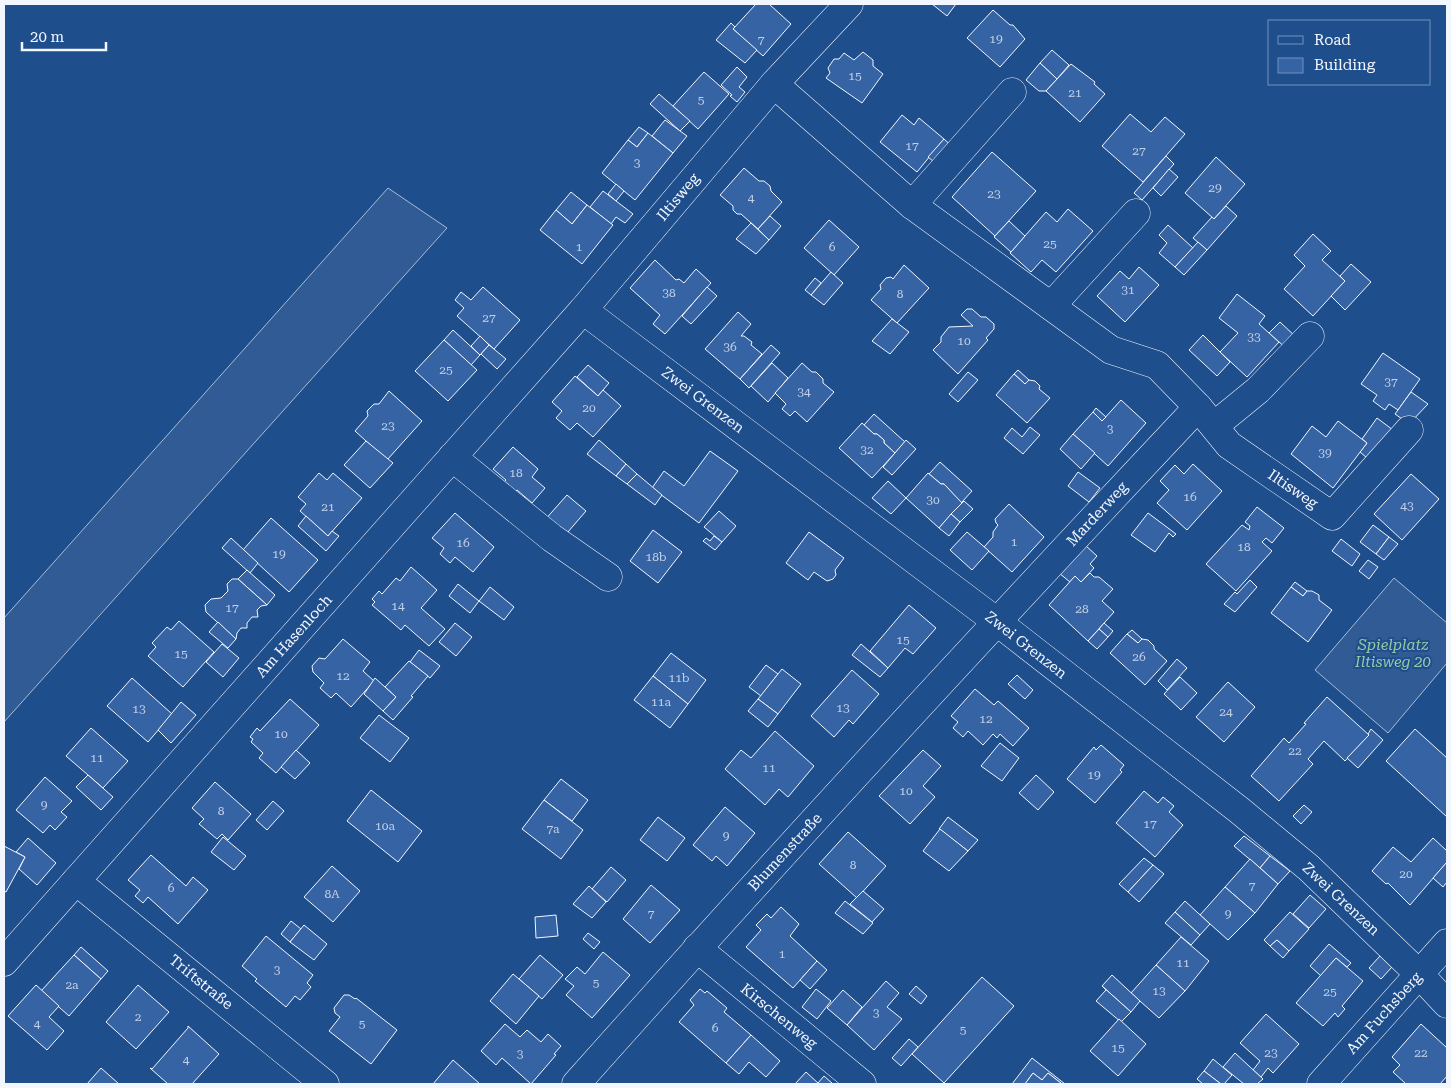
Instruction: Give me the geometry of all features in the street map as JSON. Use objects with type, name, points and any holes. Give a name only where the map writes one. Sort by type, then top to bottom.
[{"type":"street","name":"Iltisweg","points":[[583,310],[774,84],[849,4]]},
{"type":"street","name":"Iltisweg","points":[[774,84],[912,205],[1110,350],[1157,366],[1206,416],[1229,445],[1332,516],[1409,430]]},
{"type":"street","points":[[912,205],[1012,92]]},
{"type":"street","points":[[1051,306],[1136,213]]},
{"type":"street","name":"Am Hasenloch","points":[[4,962],[583,310]]},
{"type":"street","name":"Zwei Grenzen","points":[[583,310],[996,621],[1231,804],[1309,868],[1419,974],[1447,1004]]},
{"type":"street","points":[[1206,416],[1258,390],[1310,336]]},
{"type":"street","name":"Marderweg","points":[[996,621],[1206,416]]},
{"type":"street","points":[[452,457],[552,538],[608,578]]},
{"type":"street","name":"Blumenstraße","points":[[576,1084],[697,948],[996,621]]},
{"type":"street","name":"Triftstraße","points":[[76,881],[325,1084]]},
{"type":"street","name":"Am Fuchsberg","points":[[1321,1084],[1447,943]]},
{"type":"street","name":"Kirschenweg","points":[[697,948],[862,1084]]},
{"type":"shaded area","points":[[388,188],[447,228],[4,722],[4,618]]},
{"type":"shaded area","name":"Spielplatz Iltisweg 20","points":[[1394,578],[1447,623],[1447,663],[1388,733],[1315,670]]},
{"type":"building","points":[[756,4],[769,4],[791,24],[763,56],[733,29]]},
{"type":"building","points":[[932,4],[956,4],[947,16]]},
{"type":"building","points":[[993,10],[1010,25],[1013,25],[1025,39],[1000,67],[967,38]]},
{"type":"building","points":[[731,23],[735,27],[733,29],[757,50],[745,63],[716,40]]},
{"type":"building","points":[[1052,50],[1069,65],[1057,79],[1040,63]]},
{"type":"building","points":[[863,52],[873,60],[873,66],[883,74],[862,103],[826,78],[830,73],[828,68],[834,59],[839,59],[844,53],[854,60]]},
{"type":"building","points":[[1040,63],[1057,79],[1046,91],[1039,91],[1026,80]]},
{"type":"building","points":[[1071,64],[1095,82],[1094,84],[1105,94],[1080,122],[1046,91]]},
{"type":"building","points":[[737,67],[747,77],[739,87],[745,92],[737,102],[721,85]]},
{"type":"building","points":[[704,72],[729,94],[698,129],[673,106]]},
{"type":"building","points":[[659,94],[690,121],[680,131],[650,104]]},
{"type":"building","points":[[1130,114],[1151,132],[1165,117],[1185,134],[1143,182],[1102,146]]},
{"type":"building","points":[[902,115],[914,125],[919,118],[944,139],[917,172],[880,142]]},
{"type":"building","points":[[665,120],[687,136],[673,153],[652,136]]},
{"type":"building","points":[[639,127],[648,133],[637,147],[628,140]]},
{"type":"building","points":[[648,133],[673,153],[635,200],[602,173],[628,140],[637,147]]},
{"type":"building","points":[[944,139],[954,148],[939,166],[928,157]]},
{"type":"building","points":[[992,152],[1036,191],[995,236],[952,197]]},
{"type":"building","points":[[1166,156],[1174,164],[1142,200],[1134,193]]},
{"type":"building","points":[[1216,157],[1245,184],[1214,219],[1185,193]]},
{"type":"building","points":[[744,168],[759,181],[764,181],[770,186],[771,191],[782,202],[758,229],[741,214],[737,214],[733,210],[733,206],[720,195]]},
{"type":"building","points":[[1169,169],[1178,177],[1161,196],[1153,188]]},
{"type":"building","points":[[616,184],[624,191],[616,201],[608,194]]},
{"type":"building","points":[[603,191],[633,214],[625,223],[616,217],[611,224],[590,207]]},
{"type":"building","points":[[571,192],[587,205],[572,224],[556,210]]},
{"type":"building","points":[[587,205],[613,225],[582,264],[540,230],[556,210],[572,224]]},
{"type":"building","points":[[1226,206],[1237,216],[1207,250],[1193,238],[1212,217],[1214,219]]},
{"type":"building","points":[[1068,209],[1093,231],[1056,272],[1042,260],[1031,272],[1010,253],[1046,212],[1057,222]]},
{"type":"building","points":[[770,216],[781,226],[769,240],[758,229]]},
{"type":"building","points":[[829,220],[859,247],[834,275],[804,248]]},
{"type":"building","points":[[1009,221],[1025,236],[1011,252],[994,237]]},
{"type":"building","points":[[751,223],[769,240],[756,254],[736,239]]},
{"type":"building","points":[[1168,225],[1193,248],[1175,267],[1159,253],[1167,243],[1159,235]]},
{"type":"building","points":[[1313,234],[1331,251],[1322,260],[1345,281],[1313,316],[1284,289],[1305,266],[1294,255]]},
{"type":"building","points":[[1198,242],[1207,250],[1184,275],[1175,267]]},
{"type":"building","points":[[655,260],[676,280],[679,279],[684,283],[696,269],[711,283],[665,334],[653,324],[660,315],[630,288]]},
{"type":"building","points":[[1351,264],[1371,282],[1345,310],[1331,296],[1345,281],[1340,276]]},
{"type":"building","points":[[904,265],[929,288],[897,323],[871,300],[881,289],[880,285],[886,278],[891,277],[893,279]]},
{"type":"building","points":[[1139,267],[1159,285],[1125,322],[1097,296],[1120,271],[1129,279]]},
{"type":"building","points":[[831,272],[843,283],[824,305],[811,295]]},
{"type":"building","points":[[815,278],[821,283],[811,295],[805,290]]},
{"type":"building","points":[[483,287],[520,320],[494,349],[457,316],[464,308],[455,300],[461,292],[471,300]]},
{"type":"building","points":[[707,287],[717,296],[691,324],[682,316]]},
{"type":"building","points":[[1237,294],[1265,316],[1259,324],[1279,342],[1247,377],[1220,352],[1238,333],[1219,318]]},
{"type":"building","points":[[967,309],[972,309],[981,317],[986,317],[994,324],[994,329],[986,338],[988,340],[958,374],[933,350],[941,342],[941,337],[949,327],[973,326],[961,315]]},
{"type":"building","points":[[738,312],[751,324],[741,336],[752,342],[751,345],[762,354],[740,379],[705,349]]},
{"type":"building","points":[[892,319],[909,332],[890,354],[872,341]]},
{"type":"building","points":[[1280,322],[1297,338],[1287,349],[1269,333]]},
{"type":"building","points":[[453,330],[480,355],[471,365],[444,340]]},
{"type":"building","points":[[1203,335],[1230,362],[1217,376],[1189,350]]},
{"type":"building","points":[[480,336],[489,345],[480,355],[471,346]]},
{"type":"building","points":[[444,340],[477,370],[448,401],[415,371]]},
{"type":"building","points":[[489,345],[506,359],[497,369],[481,354]]},
{"type":"building","points":[[771,345],[780,353],[749,388],[740,379]]},
{"type":"building","points":[[1383,353],[1420,379],[1398,410],[1389,404],[1385,410],[1373,401],[1377,395],[1361,384]]},
{"type":"building","points":[[772,363],[788,378],[768,402],[751,386]]},
{"type":"building","points":[[802,363],[812,372],[816,372],[823,379],[823,383],[834,392],[807,422],[795,411],[790,416],[782,409],[786,404],[775,393]]},
{"type":"building","points":[[588,365],[609,383],[598,396],[577,377]]},
{"type":"building","points":[[1018,370],[1029,380],[1025,384],[1014,374]]},
{"type":"building","points":[[968,372],[978,380],[958,402],[949,394]]},
{"type":"building","points":[[1014,374],[1025,384],[1029,380],[1035,381],[1040,386],[1039,389],[1050,398],[1027,423],[996,395]]},
{"type":"building","points":[[575,376],[598,396],[603,390],[621,406],[593,437],[577,423],[570,430],[556,418],[562,411],[552,402]]},
{"type":"building","points":[[389,391],[422,421],[387,460],[355,431],[368,416],[367,411],[374,404],[379,404]]},
{"type":"building","points":[[1411,392],[1428,404],[1409,424],[1395,414]]},
{"type":"building","points":[[1121,400],[1146,423],[1108,466],[1073,434],[1093,412],[1102,421]]},
{"type":"building","points":[[1096,408],[1106,417],[1102,421],[1093,412]]},
{"type":"building","points":[[874,414],[905,442],[895,453],[884,443],[884,440],[864,425]]},
{"type":"building","points":[[1377,418],[1393,430],[1374,464],[1360,452],[1367,443],[1362,439]]},
{"type":"building","points":[[1338,421],[1367,443],[1333,488],[1291,454],[1312,426],[1326,437]]},
{"type":"building","points":[[862,423],[884,440],[884,443],[895,453],[872,478],[839,448]]},
{"type":"building","points":[[1030,427],[1040,435],[1023,454],[1004,438],[1012,428],[1022,437]]},
{"type":"building","points":[[1073,434],[1095,453],[1081,469],[1060,449]]},
{"type":"building","points":[[599,440],[626,464],[616,476],[587,454]]},
{"type":"building","points":[[906,440],[916,449],[892,475],[883,467]]},
{"type":"building","points":[[366,441],[393,463],[370,488],[344,465]]},
{"type":"building","points":[[513,447],[538,469],[532,477],[545,488],[532,503],[517,490],[513,495],[501,485],[506,480],[493,469]]},
{"type":"building","points":[[710,451],[738,471],[699,523],[652,488],[664,471],[684,486]]},
{"type":"building","points":[[940,462],[972,491],[961,503],[944,484],[941,484],[929,474]]},
{"type":"building","points":[[626,464],[637,474],[627,484],[616,476]]},
{"type":"building","points":[[1193,464],[1222,491],[1187,530],[1157,503],[1169,490],[1160,481],[1175,465],[1184,474]]},
{"type":"building","points":[[1078,472],[1100,488],[1089,502],[1068,486]]},
{"type":"building","points":[[319,473],[327,480],[333,473],[362,498],[328,536],[300,511],[306,504],[298,497]]},
{"type":"building","points":[[928,473],[941,484],[944,484],[962,503],[939,528],[906,498]]},
{"type":"building","points":[[637,474],[662,495],[655,505],[627,484]]},
{"type":"building","points":[[1411,474],[1439,499],[1402,540],[1374,514]]},
{"type":"building","points":[[888,481],[906,498],[891,514],[872,498]]},
{"type":"building","points":[[567,495],[586,511],[561,540],[543,522]]},
{"type":"building","points":[[964,501],[973,509],[960,522],[951,514]]},
{"type":"building","points":[[1009,504],[1044,537],[1012,572],[984,547],[993,537],[993,532],[998,525],[995,519]]},
{"type":"building","points":[[1257,507],[1284,528],[1272,543],[1266,538],[1262,542],[1272,551],[1236,591],[1206,564],[1242,525],[1249,530],[1250,526],[1245,522]]},
{"type":"building","points":[[719,511],[736,526],[722,542],[704,527]]},
{"type":"building","points":[[455,513],[494,547],[473,572],[455,557],[450,563],[440,554],[444,548],[432,538]]},
{"type":"building","points":[[1148,513],[1176,534],[1173,537],[1169,533],[1155,552],[1131,535]]},
{"type":"building","points":[[951,514],[960,522],[949,536],[939,528]]},
{"type":"building","points":[[306,516],[328,536],[332,531],[339,536],[326,551],[298,526]]},
{"type":"building","points":[[271,518],[318,560],[289,592],[243,550]]},
{"type":"building","points":[[1373,525],[1389,537],[1376,554],[1360,542]]},
{"type":"building","points":[[653,530],[682,552],[658,583],[630,561]]},
{"type":"building","points":[[809,532],[844,558],[835,570],[836,575],[833,579],[827,581],[814,572],[808,580],[786,563]]},
{"type":"building","points":[[967,532],[989,551],[972,570],[950,550]]},
{"type":"building","points":[[714,536],[722,542],[715,550],[703,541],[706,538],[710,541]]},
{"type":"building","points":[[1389,537],[1398,544],[1384,560],[1376,554]]},
{"type":"building","points":[[231,538],[258,563],[250,573],[222,548]]},
{"type":"building","points":[[1341,539],[1360,554],[1352,566],[1332,551]]},
{"type":"building","points":[[1085,545],[1097,556],[1090,564],[1094,568],[1081,582],[1075,576],[1070,582],[1059,573]]},
{"type":"building","points":[[1368,560],[1378,567],[1369,579],[1359,571]]},
{"type":"building","points":[[411,567],[437,590],[421,608],[445,629],[429,646],[405,625],[401,630],[372,605],[375,602],[372,599],[379,591],[382,594],[396,578],[400,581]]},
{"type":"building","points":[[247,570],[275,595],[267,605],[238,579]]},
{"type":"building","points":[[1090,573],[1094,577],[1099,577],[1113,589],[1102,601],[1114,612],[1088,641],[1049,605],[1075,576],[1081,582]]},
{"type":"building","points":[[232,579],[238,579],[267,605],[261,606],[257,610],[258,617],[252,617],[247,623],[247,628],[241,628],[237,633],[236,639],[206,612],[205,605],[211,599],[221,598],[228,591],[227,584]]},
{"type":"building","points":[[1250,580],[1257,587],[1235,612],[1224,604],[1235,592],[1237,594]]},
{"type":"building","points":[[1295,582],[1307,591],[1303,596],[1291,587]]},
{"type":"building","points":[[458,584],[479,601],[470,613],[449,596]]},
{"type":"building","points":[[490,587],[514,607],[504,620],[479,601]]},
{"type":"building","points":[[1291,587],[1303,596],[1307,591],[1312,591],[1319,595],[1319,600],[1332,610],[1308,642],[1271,613]]},
{"type":"building","points":[[909,605],[936,628],[913,654],[905,648],[888,668],[870,651]]},
{"type":"building","points":[[179,621],[214,652],[183,687],[148,656],[156,647],[152,643],[167,627],[171,630]]},
{"type":"building","points":[[218,622],[236,639],[228,648],[209,632]]},
{"type":"building","points":[[455,623],[472,637],[456,656],[439,642]]},
{"type":"building","points":[[1104,623],[1113,631],[1108,637],[1099,629]]},
{"type":"building","points":[[1099,629],[1108,637],[1097,649],[1088,641]]},
{"type":"building","points":[[1132,630],[1142,639],[1138,643],[1127,634]]},
{"type":"building","points":[[1127,634],[1138,643],[1142,639],[1148,640],[1154,646],[1154,649],[1167,661],[1145,685],[1110,653]]},
{"type":"building","points":[[343,639],[370,662],[363,671],[374,681],[351,707],[336,693],[331,698],[320,688],[324,683],[313,672],[312,666],[319,658],[325,659]]},
{"type":"building","points":[[222,644],[239,658],[223,677],[206,662]]},
{"type":"building","points":[[861,644],[888,668],[880,677],[852,655]]},
{"type":"building","points":[[419,650],[440,666],[430,678],[410,662]]},
{"type":"building","points":[[671,653],[706,680],[688,704],[653,676]]},
{"type":"building","points":[[1177,659],[1187,668],[1167,690],[1158,681]]},
{"type":"building","points":[[409,661],[428,676],[393,720],[383,711],[396,697],[385,687]]},
{"type":"building","points":[[766,665],[778,674],[761,696],[749,687]]},
{"type":"building","points":[[782,669],[801,684],[778,714],[758,699]]},
{"type":"building","points":[[852,670],[879,694],[853,724],[849,720],[834,737],[811,716]]},
{"type":"building","points":[[1017,675],[1033,690],[1025,699],[1008,684]]},
{"type":"building","points":[[653,676],[688,704],[670,728],[634,700]]},
{"type":"building","points":[[1180,677],[1197,693],[1181,710],[1164,694]]},
{"type":"building","points":[[132,678],[172,714],[148,742],[107,706]]},
{"type":"building","points":[[375,678],[396,697],[383,711],[364,694]]},
{"type":"building","points":[[1228,682],[1255,707],[1224,742],[1196,717]]},
{"type":"building","points":[[975,689],[994,705],[998,701],[1029,728],[1013,746],[1000,734],[997,738],[993,734],[983,745],[968,731],[963,737],[953,728],[958,722],[951,716]]},
{"type":"building","points":[[1327,697],[1369,735],[1345,761],[1324,741],[1308,759],[1313,764],[1279,801],[1251,776],[1284,738],[1289,743]]},
{"type":"building","points":[[290,699],[319,725],[276,773],[259,758],[263,753],[251,742],[253,739],[250,737],[257,728],[260,731]]},
{"type":"building","points":[[758,699],[778,714],[768,727],[748,711]]},
{"type":"building","points":[[181,702],[196,715],[171,743],[158,730]]},
{"type":"building","points":[[379,715],[409,738],[390,762],[360,738]]},
{"type":"building","points":[[91,728],[128,761],[103,788],[66,756]]},
{"type":"building","points":[[1371,729],[1383,740],[1358,768],[1347,758],[1369,735]]},
{"type":"building","points":[[1415,729],[1447,758],[1447,817],[1386,761]]},
{"type":"building","points":[[775,731],[814,766],[788,797],[779,789],[765,805],[725,769],[741,750],[751,758]]},
{"type":"building","points":[[1000,743],[1019,758],[1002,781],[981,766]]},
{"type":"building","points":[[1101,745],[1124,765],[1120,770],[1122,772],[1095,803],[1067,779],[1094,747],[1096,750]]},
{"type":"building","points":[[296,750],[310,763],[295,779],[281,767]]},
{"type":"building","points":[[923,750],[941,766],[923,786],[935,797],[910,824],[879,796]]},
{"type":"building","points":[[88,775],[113,797],[101,810],[76,787]]},
{"type":"building","points":[[1036,775],[1054,792],[1038,810],[1019,793]]},
{"type":"building","points":[[45,777],[72,801],[61,812],[67,817],[55,830],[50,825],[43,833],[16,810]]},
{"type":"building","points":[[561,779],[588,800],[572,821],[544,800]]},
{"type":"building","points":[[215,782],[251,814],[228,840],[222,834],[217,839],[199,824],[204,819],[192,808]]},
{"type":"building","points":[[371,790],[422,831],[398,862],[347,821]]},
{"type":"building","points":[[1144,791],[1158,803],[1163,797],[1174,806],[1169,812],[1183,825],[1155,857],[1116,823]]},
{"type":"building","points":[[544,800],[583,830],[561,859],[522,829]]},
{"type":"building","points":[[273,801],[284,811],[267,830],[256,820]]},
{"type":"building","points":[[1304,805],[1312,812],[1301,824],[1293,816]]},
{"type":"building","points":[[725,807],[755,833],[727,866],[716,856],[712,861],[693,845]]},
{"type":"building","points":[[658,817],[685,838],[667,861],[640,840]]},
{"type":"building","points":[[948,817],[978,840],[968,851],[939,829]]},
{"type":"building","points":[[940,829],[968,851],[949,871],[923,851]]},
{"type":"building","points":[[848,832],[886,866],[857,898],[819,864]]},
{"type":"building","points":[[1244,836],[1270,856],[1260,868],[1234,846]]},
{"type":"building","points":[[223,837],[246,856],[234,870],[211,852]]},
{"type":"building","points":[[28,838],[56,863],[37,885],[19,869],[25,857],[16,852]]},
{"type":"building","points":[[1433,838],[1447,851],[1447,862],[1410,905],[1388,883],[1386,884],[1372,871],[1393,847],[1411,862]]},
{"type":"building","points":[[4,846],[25,857],[6,892],[4,891]]},
{"type":"building","points":[[151,855],[186,886],[193,877],[208,890],[178,924],[148,897],[143,903],[135,896],[140,890],[128,880]]},
{"type":"building","points":[[1270,856],[1290,871],[1278,884],[1260,868]]},
{"type":"building","points":[[1144,858],[1153,865],[1128,892],[1119,884]]},
{"type":"building","points":[[1250,859],[1278,884],[1255,913],[1225,887]]},
{"type":"building","points":[[1447,862],[1447,882],[1443,887],[1433,878]]},
{"type":"building","points":[[1153,865],[1164,874],[1139,902],[1128,892]]},
{"type":"building","points":[[332,866],[360,891],[333,922],[304,897]]},
{"type":"building","points":[[611,867],[626,880],[607,902],[592,889]]},
{"type":"building","points":[[651,885],[680,910],[650,943],[623,919]]},
{"type":"building","points":[[589,886],[606,902],[592,918],[573,904]]},
{"type":"building","points":[[1225,887],[1255,913],[1228,940],[1200,915]]},
{"type":"building","points":[[863,891],[884,909],[872,922],[850,904]]},
{"type":"building","points":[[1310,895],[1326,909],[1309,928],[1293,914]]},
{"type":"building","points":[[845,901],[873,923],[863,934],[835,913]]},
{"type":"building","points":[[1185,901],[1210,924],[1200,935],[1175,912]]},
{"type":"building","points":[[781,907],[799,924],[790,936],[817,961],[793,988],[746,947],[761,930],[756,925],[767,914],[771,918]]},
{"type":"building","points":[[1175,912],[1200,935],[1191,945],[1165,923]]},
{"type":"building","points":[[1290,912],[1309,929],[1289,951],[1277,940],[1270,946],[1264,940]]},
{"type":"building","points":[[556,915],[558,936],[536,938],[535,917]]},
{"type":"building","points":[[291,921],[301,929],[290,942],[281,934]]},
{"type":"building","points":[[304,925],[327,944],[314,960],[290,942]]},
{"type":"building","points":[[588,933],[600,942],[594,949],[583,939]]},
{"type":"building","points":[[266,936],[313,975],[307,983],[311,987],[300,1000],[295,996],[286,1007],[255,981],[257,979],[242,966]]},
{"type":"building","points":[[1181,937],[1209,961],[1185,991],[1156,965]]},
{"type":"building","points":[[1277,940],[1289,951],[1283,958],[1270,946]]},
{"type":"building","points":[[1329,944],[1351,963],[1347,967],[1336,958],[1321,976],[1310,966]]},
{"type":"building","points":[[81,947],[108,971],[101,979],[74,955]]},
{"type":"building","points":[[603,952],[630,975],[592,1018],[566,995],[574,986],[565,979],[577,967],[585,974]]},
{"type":"building","points":[[74,955],[101,979],[69,1016],[41,991]]},
{"type":"building","points":[[540,955],[563,975],[542,999],[519,979]]},
{"type":"building","points":[[1380,956],[1392,967],[1381,979],[1369,968]]},
{"type":"building","points":[[1336,958],[1363,981],[1342,1006],[1345,1009],[1338,1017],[1335,1013],[1323,1026],[1296,1003]]},
{"type":"building","points":[[817,961],[827,970],[810,989],[800,980]]},
{"type":"building","points":[[1156,965],[1185,991],[1159,1018],[1131,993]]},
{"type":"building","points":[[513,974],[539,996],[516,1024],[490,1001]]},
{"type":"building","points":[[1112,975],[1140,1001],[1131,1012],[1102,986]]},
{"type":"building","points":[[982,977],[1014,1006],[944,1083],[912,1054]]},
{"type":"building","points":[[886,981],[899,993],[887,1007],[902,1019],[874,1050],[847,1025]]},
{"type":"building","points":[[36,985],[59,1006],[49,1017],[64,1031],[47,1050],[8,1016]]},
{"type":"building","points":[[138,985],[169,1012],[136,1049],[106,1022]]},
{"type":"building","points":[[916,986],[927,996],[921,1004],[909,994]]},
{"type":"building","points":[[1102,986],[1131,1012],[1121,1022],[1096,1001],[1106,990]]},
{"type":"building","points":[[700,989],[705,993],[707,991],[727,1008],[724,1012],[751,1035],[726,1063],[679,1022],[694,1005],[690,1000]]},
{"type":"building","points":[[816,989],[831,1001],[817,1019],[802,1007]]},
{"type":"building","points":[[843,990],[862,1007],[847,1025],[827,1008]]},
{"type":"building","points":[[344,995],[356,998],[397,1030],[371,1064],[329,1031],[340,1017],[335,1013],[334,1008]]},
{"type":"building","points":[[1266,1014],[1299,1044],[1273,1073],[1268,1068],[1261,1077],[1253,1070],[1260,1061],[1240,1043]]},
{"type":"building","points":[[1119,1019],[1146,1044],[1118,1076],[1090,1051]]},
{"type":"building","points":[[505,1024],[520,1037],[527,1030],[541,1042],[548,1034],[561,1046],[554,1054],[556,1055],[531,1084],[502,1058],[496,1065],[481,1051]]},
{"type":"building","points":[[1421,1024],[1447,1048],[1447,1076],[1440,1084],[1406,1084],[1393,1072],[1400,1065],[1392,1057]]},
{"type":"building","points":[[188,1026],[219,1054],[192,1084],[168,1084],[150,1068],[152,1069]]},
{"type":"building","points":[[751,1035],[780,1061],[766,1077],[749,1062],[739,1074],[726,1063]]},
{"type":"building","points":[[909,1039],[918,1047],[901,1066],[892,1058]]},
{"type":"building","points":[[1235,1053],[1263,1079],[1257,1084],[1244,1084],[1223,1067]]},
{"type":"building","points":[[1032,1058],[1065,1084],[1062,1084],[1048,1073],[1042,1080],[1033,1073],[1025,1084],[1012,1084]]},
{"type":"building","points":[[1213,1059],[1232,1075],[1224,1084],[1221,1084],[1204,1071]]},
{"type":"building","points":[[453,1060],[480,1084],[433,1084]]},
{"type":"building","points":[[101,1068],[119,1084],[87,1084]]},
{"type":"building","points":[[1204,1071],[1221,1084],[1203,1084],[1197,1079]]},
{"type":"building","points":[[806,1072],[818,1083],[824,1076],[833,1084],[795,1084]]},
{"type":"building","points":[[1033,1073],[1042,1080],[1048,1073],[1062,1084],[1025,1084]]}]
